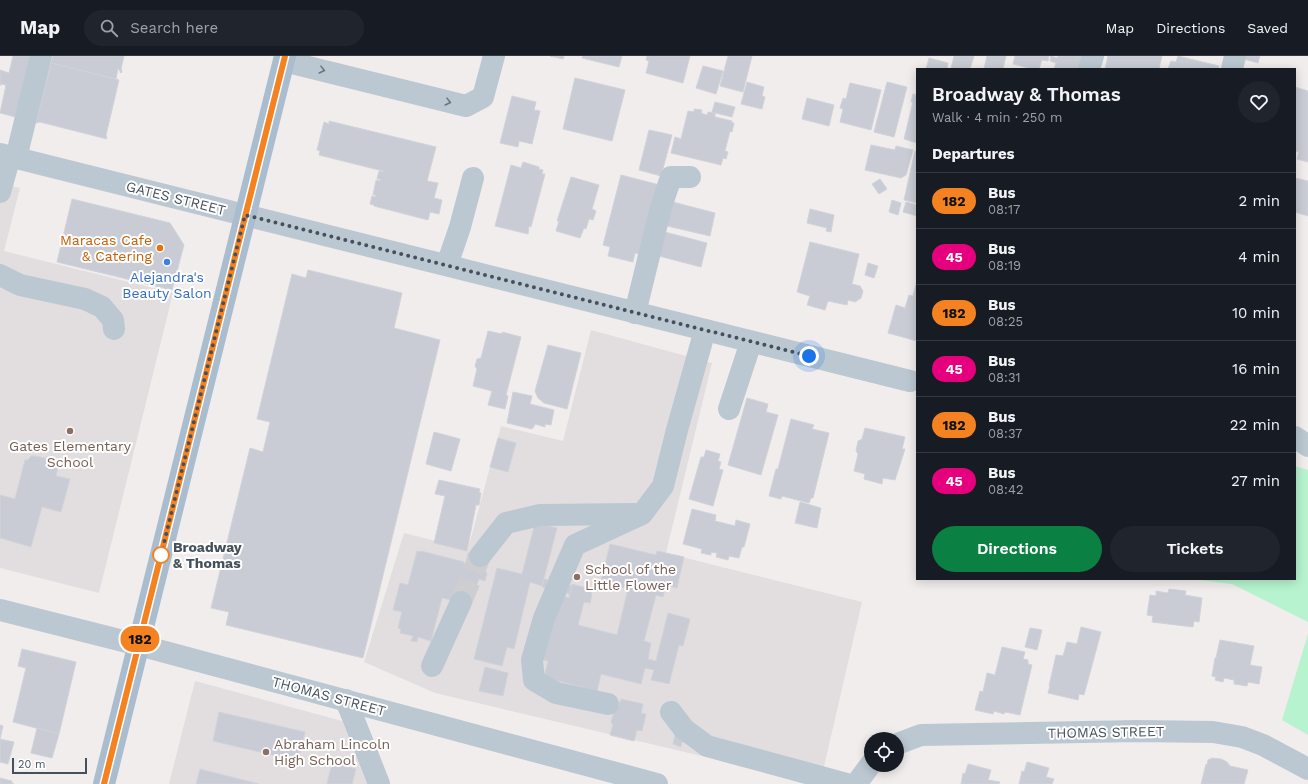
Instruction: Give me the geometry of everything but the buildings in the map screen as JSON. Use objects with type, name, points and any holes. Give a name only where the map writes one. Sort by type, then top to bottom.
[{"type":"main road","points":[[104,784],[284,58]]},
{"type":"street","points":[[0,192],[9,156],[41,56]]},
{"type":"street","points":[[284,58],[466,106],[482,97],[494,56]]},
{"type":"street","points":[[1089,68],[1092,56]]},
{"type":"street","points":[[1232,68],[1235,56]]},
{"type":"street","name":"GATES STREET","points":[[9,156],[910,381]]},
{"type":"street","points":[[635,313],[661,207],[670,177],[690,176]]},
{"type":"street","points":[[447,265],[460,227],[473,178]]},
{"type":"street","points":[[0,275],[20,285],[91,301],[102,307],[113,320],[114,329]]},
{"type":"street","points":[[608,704],[556,693],[534,680],[532,660],[544,618],[575,545],[642,514],[663,486],[705,330]]},
{"type":"street","points":[[729,409],[751,342]]},
{"type":"street","points":[[1296,438],[1308,446]]},
{"type":"street","points":[[480,556],[506,523],[540,515],[642,514]]},
{"type":"street","points":[[432,666],[461,602]]},
{"type":"street","name":"THOMAS STREET","points":[[0,610],[139,645],[657,784]]},
{"type":"street","points":[[346,700],[379,784]]},
{"type":"street","points":[[671,712],[684,729],[706,746],[847,784]]},
{"type":"street","name":"THOMAS STREET","points":[[904,741],[921,735],[1138,731],[1213,732],[1242,737],[1264,745],[1308,769]]},
{"type":"street","points":[[856,784],[865,772]]},
{"type":"shaded area","name":"Gates Elementary School","points":[[0,183],[20,188],[4,251],[173,293],[99,593],[0,568]]},
{"type":"shaded area","name":"School of the Little Flower","points":[[591,330],[712,363],[666,553],[862,602],[820,784],[435,693],[364,662],[404,533],[468,549],[501,426],[563,441]]},
{"type":"shaded area","name":"Abraham Lincoln High School","points":[[195,681],[342,721],[367,784],[169,784]]},
{"type":"green space","points":[[1296,466],[1308,470],[1308,622],[1232,584],[1200,580],[1296,580]]},
{"type":"green space","points":[[1308,634],[1308,735],[1282,720]]},
{"type":"tunnel","points":[[461,602],[480,556]]},
{"type":"bus line","name":"182","points":[[104,784],[285,56]]},
{"type":"place","name":"Maracas Cafe & Catering","points":[[160,248]]},
{"type":"place","name":"Alejandra's Beauty Salon","points":[[167,262]]},
{"type":"place","name":"Gates Elementary School","points":[[70,431]]},
{"type":"place","name":"Broadway & Thomas","points":[[161,555]]},
{"type":"place","name":"School of the Little Flower","points":[[577,577]]},
{"type":"place","name":"Abraham Lincoln High School","points":[[266,752]]},
{"type":"route","points":[[161,555],[245,215],[809,356]]}]
